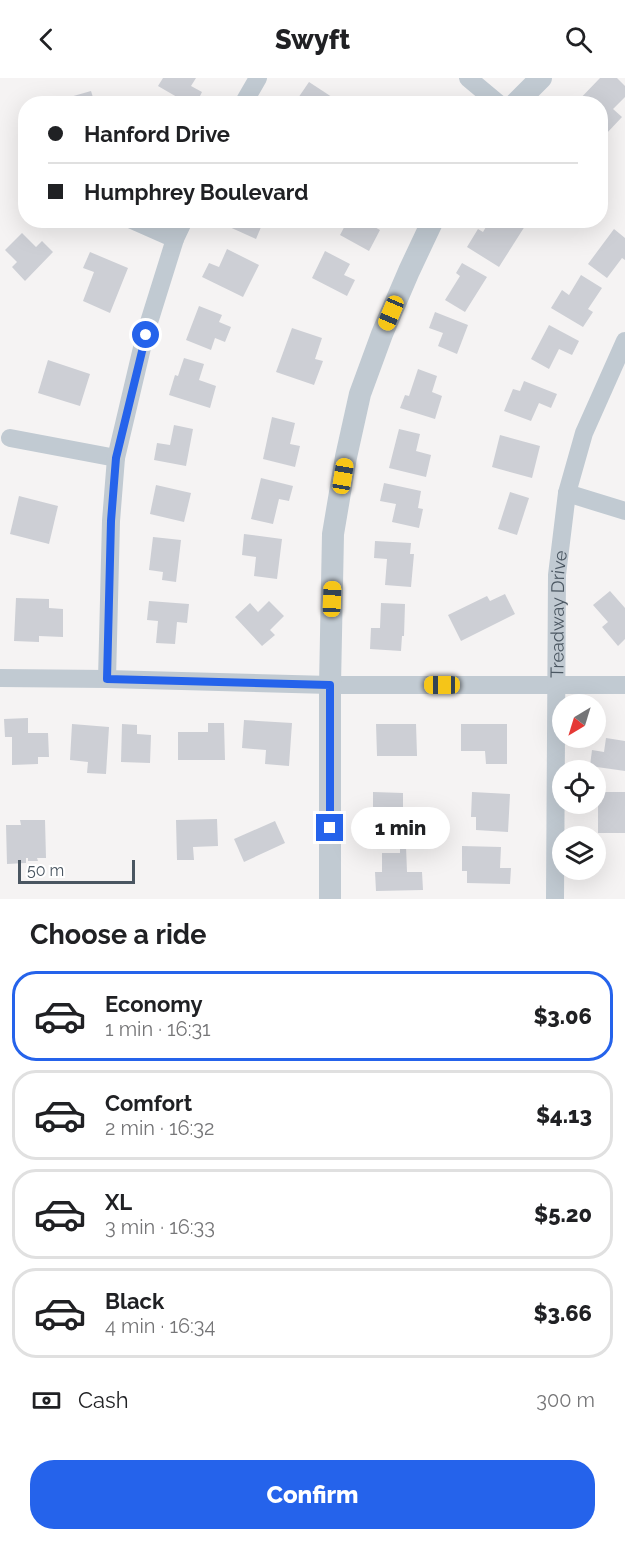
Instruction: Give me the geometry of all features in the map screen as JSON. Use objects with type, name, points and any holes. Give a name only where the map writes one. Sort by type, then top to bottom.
[{"type":"street","points":[[248,96],[258,78]]},
{"type":"street","points":[[468,78],[489,96]]},
{"type":"street","points":[[523,96],[541,78]]},
{"type":"street","points":[[150,228],[175,239]]},
{"type":"street","points":[[107,679],[111,521],[116,458],[146,335],[180,228]]},
{"type":"street","points":[[330,899],[333,534],[346,457],[360,394],[382,334],[428,228]]},
{"type":"street","name":"Treadway Drive","points":[[555,899],[557,575],[567,493],[584,433],[625,341]]},
{"type":"street","points":[[10,438],[116,458]]},
{"type":"street","points":[[567,493],[625,512]]},
{"type":"street","points":[[0,678],[330,685],[625,685]]},
{"type":"building","points":[[163,78],[196,78],[191,86],[202,92],[200,96],[175,96],[158,86]]},
{"type":"building","points":[[600,78],[617,78],[625,86],[625,97],[613,109],[622,117],[608,132],[608,96],[583,96]]},
{"type":"building","points":[[309,82],[330,96],[299,96]]},
{"type":"building","points":[[91,91],[93,96],[74,96]]},
{"type":"building","points":[[232,228],[261,228],[256,239]]},
{"type":"building","points":[[344,228],[380,230],[369,251],[340,235]]},
{"type":"building","points":[[485,228],[524,228],[499,267],[467,247],[478,229],[483,232]]},
{"type":"building","points":[[614,229],[625,238],[625,260],[622,258],[607,278],[588,264]]},
{"type":"building","points":[[22,233],[36,247],[42,241],[53,252],[25,281],[12,267],[17,262],[5,250]]},
{"type":"building","points":[[227,249],[259,265],[243,297],[202,277],[209,263],[219,267]]},
{"type":"building","points":[[325,251],[350,264],[344,275],[355,280],[347,296],[312,278]]},
{"type":"building","points":[[90,252],[128,268],[110,313],[83,301],[94,272],[83,268]]},
{"type":"building","points":[[462,263],[487,277],[465,312],[445,300],[460,276],[456,273]]},
{"type":"building","points":[[581,275],[602,288],[588,309],[593,312],[583,327],[551,308],[562,290],[569,295]]},
{"type":"building","points":[[199,306],[222,315],[219,322],[231,327],[225,342],[215,338],[211,350],[186,340]]},
{"type":"building","points":[[435,312],[468,325],[457,354],[438,346],[443,333],[429,328]]},
{"type":"building","points":[[549,325],[579,341],[572,355],[559,349],[549,369],[531,359]]},
{"type":"building","points":[[292,328],[322,338],[315,359],[323,361],[314,385],[276,372]]},
{"type":"building","points":[[184,358],[204,364],[199,380],[216,386],[210,408],[169,395],[175,375],[178,376]]},
{"type":"building","points":[[48,360],[90,374],[80,406],[38,393]]},
{"type":"building","points":[[418,369],[437,376],[432,392],[442,396],[435,419],[400,408],[405,395],[409,396]]},
{"type":"building","points":[[524,381],[557,394],[551,408],[539,403],[531,421],[504,411],[513,389],[520,391]]},
{"type":"building","points":[[272,417],[295,423],[290,444],[300,446],[295,467],[263,459]]},
{"type":"building","points":[[174,425],[193,429],[186,466],[154,460],[157,443],[170,445]]},
{"type":"building","points":[[399,429],[420,434],[416,451],[431,455],[426,477],[389,468]]},
{"type":"building","points":[[500,435],[540,446],[532,478],[492,467]]},
{"type":"building","points":[[261,478],[293,486],[289,501],[279,499],[273,524],[251,519]]},
{"type":"building","points":[[384,483],[421,491],[418,508],[423,509],[419,528],[392,522],[396,504],[380,501]]},
{"type":"building","points":[[156,485],[191,493],[184,522],[150,514]]},
{"type":"building","points":[[510,492],[529,498],[517,535],[498,529]]},
{"type":"building","points":[[19,496],[58,506],[49,544],[10,534]]},
{"type":"building","points":[[244,534],[282,539],[277,579],[254,576],[256,557],[242,555]]},
{"type":"building","points":[[153,537],[181,540],[176,582],[162,580],[163,572],[149,570]]},
{"type":"building","points":[[375,541],[411,543],[410,554],[414,554],[411,587],[385,585],[387,559],[374,558]]},
{"type":"building","points":[[610,591],[625,608],[625,639],[618,646],[602,627],[608,622],[593,605]]},
{"type":"building","points":[[505,594],[515,614],[461,641],[448,615],[487,596],[490,601]]},
{"type":"building","points":[[16,598],[49,599],[49,608],[63,609],[63,637],[39,636],[39,642],[14,641]]},
{"type":"building","points":[[149,601],[189,604],[187,623],[177,622],[175,644],[156,643],[158,621],[147,620]]},
{"type":"building","points":[[269,601],[284,616],[270,630],[275,635],[262,646],[235,617],[250,603],[258,612]]},
{"type":"building","points":[[381,603],[405,604],[401,651],[370,649],[371,628],[380,628]]},
{"type":"building","points":[[28,718],[28,733],[48,733],[49,757],[38,757],[38,764],[12,765],[12,737],[5,737],[4,719]]},
{"type":"building","points":[[244,720],[292,723],[289,766],[265,764],[266,750],[242,748]]},
{"type":"building","points":[[208,723],[224,723],[225,760],[178,760],[178,732],[208,732]]},
{"type":"building","points":[[72,724],[109,727],[106,774],[87,773],[88,762],[70,760]]},
{"type":"building","points":[[122,724],[137,725],[137,734],[151,735],[150,763],[121,762]]},
{"type":"building","points":[[376,724],[416,724],[417,756],[377,756]]},
{"type":"building","points":[[461,724],[507,724],[507,764],[486,764],[485,751],[461,751]]},
{"type":"building","points":[[606,738],[625,741],[625,771],[606,768],[606,760],[591,760],[592,750],[604,752]]},
{"type":"building","points":[[373,792],[403,793],[403,833],[373,833]]},
{"type":"building","points":[[472,792],[510,794],[508,832],[476,830],[476,817],[471,817]]},
{"type":"building","points":[[606,792],[625,792],[625,833],[606,833],[606,826],[598,826],[598,814],[606,814]]},
{"type":"building","points":[[217,819],[218,846],[193,847],[194,860],[177,860],[176,820]]},
{"type":"building","points":[[20,820],[45,820],[46,858],[28,861],[26,858],[26,863],[7,864],[6,825],[21,825]]},
{"type":"building","points":[[275,821],[285,843],[244,862],[234,839]]},
{"type":"building","points":[[400,846],[406,846],[407,872],[422,872],[423,890],[376,891],[375,872],[382,872],[382,853],[400,853]]},
{"type":"building","points":[[462,846],[501,847],[500,868],[511,868],[510,884],[467,883],[467,871],[462,871]]},
{"type":"route","points":[[146,335],[116,458],[111,521],[107,679],[330,685],[330,828]]}]
